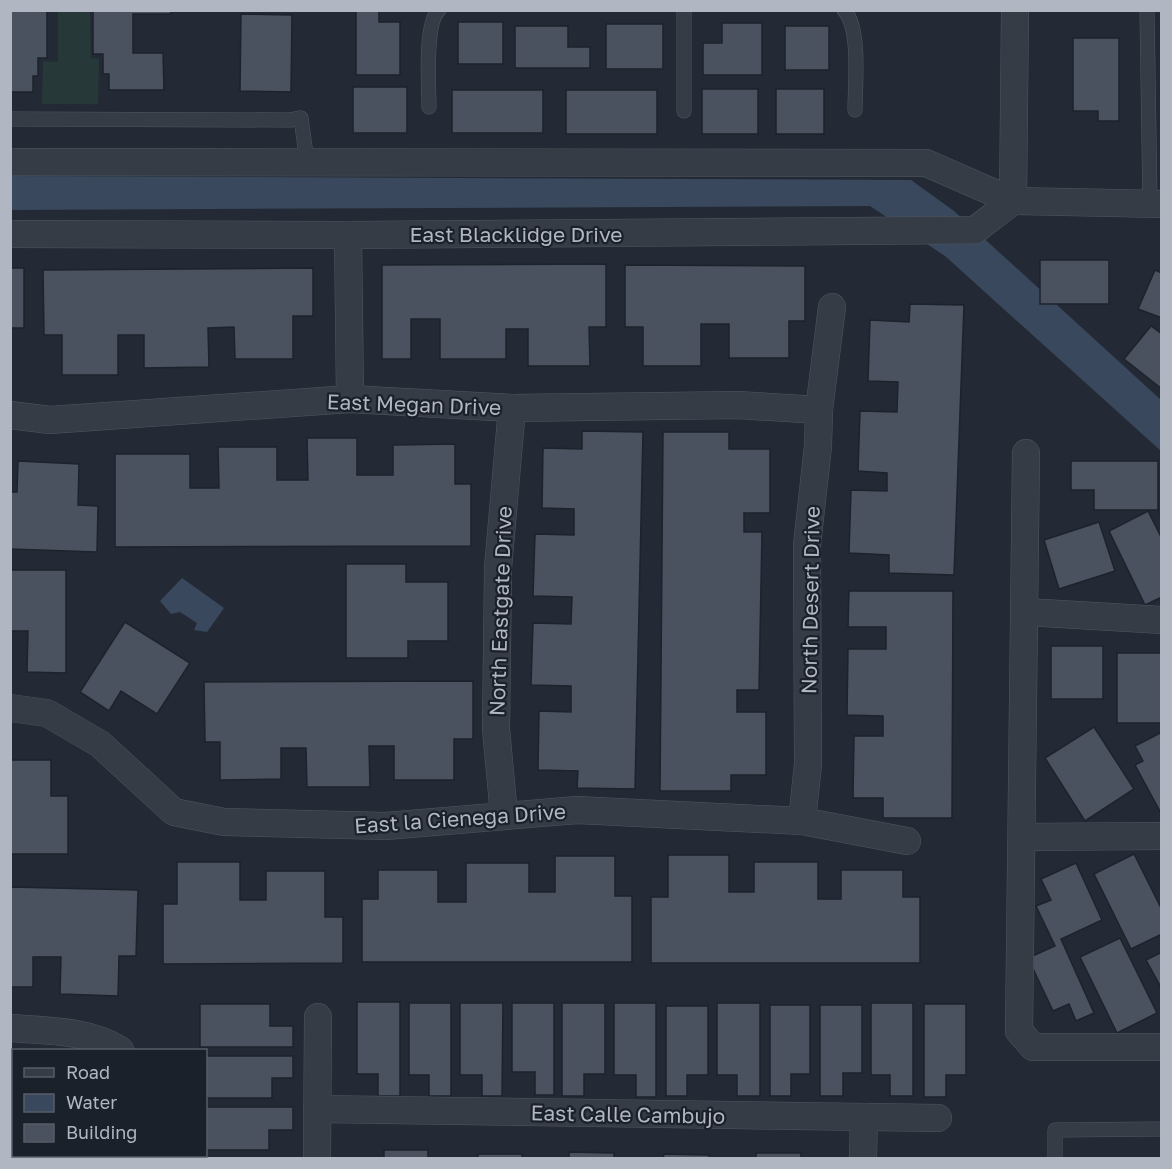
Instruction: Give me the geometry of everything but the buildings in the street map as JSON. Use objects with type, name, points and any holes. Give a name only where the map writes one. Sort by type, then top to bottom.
[{"type":"street","points":[[1012,201],[1016,10]]},
{"type":"street","points":[[10,162],[926,163],[1012,201],[1156,204]]},
{"type":"street","name":"East Blacklidge Drive","points":[[10,234],[348,235],[975,230],[1012,201]]},
{"type":"street","points":[[348,235],[350,399]]},
{"type":"street","name":"North Desert Drive","points":[[802,821],[808,764],[807,545],[818,446],[819,410],[832,307]]},
{"type":"street","name":"East Megan Drive","points":[[10,415],[50,420],[350,399],[512,408],[738,405],[819,410]]},
{"type":"street","name":"North Eastgate Drive","points":[[504,815],[496,729],[498,567],[512,408]]},
{"type":"street","points":[[1026,453],[1026,612],[1018,1031],[1033,1047],[1161,1047]]},
{"type":"street","points":[[1026,612],[1161,620]]},
{"type":"street","name":"East la Cienega Drive","points":[[10,708],[47,713],[100,744],[174,812],[224,822],[386,826],[577,810],[802,821],[907,841]]},
{"type":"street","points":[[1022,837],[1161,836]]},
{"type":"street","points":[[317,1158],[318,1017]]},
{"type":"street","points":[[10,1028],[78,1034],[101,1040],[118,1049]]},
{"type":"street","name":"East Calle Cambujo","points":[[317,1109],[938,1118]]},
{"type":"street","points":[[863,1158],[864,1118]]},
{"type":"lane","points":[[429,107],[430,30],[434,14],[438,10]]},
{"type":"lane","points":[[684,10],[684,111]]},
{"type":"lane","points":[[844,10],[850,16],[855,39],[855,110]]},
{"type":"lane","points":[[1147,10],[1156,204]]},
{"type":"lane","points":[[10,119],[290,120],[301,118],[307,162]]},
{"type":"lane","points":[[1055,1158],[1055,1130],[1161,1129]]},
{"type":"shaded area","points":[[58,11],[90,11],[91,58],[99,59],[98,104],[42,104],[43,61],[58,62]]},
{"type":"water","points":[[10,176],[911,180],[954,211],[1161,400],[1161,451],[945,256],[870,206],[11,210]]},
{"type":"water","points":[[182,578],[224,608],[207,632],[194,630],[197,623],[180,612],[171,614],[160,601]]}]
